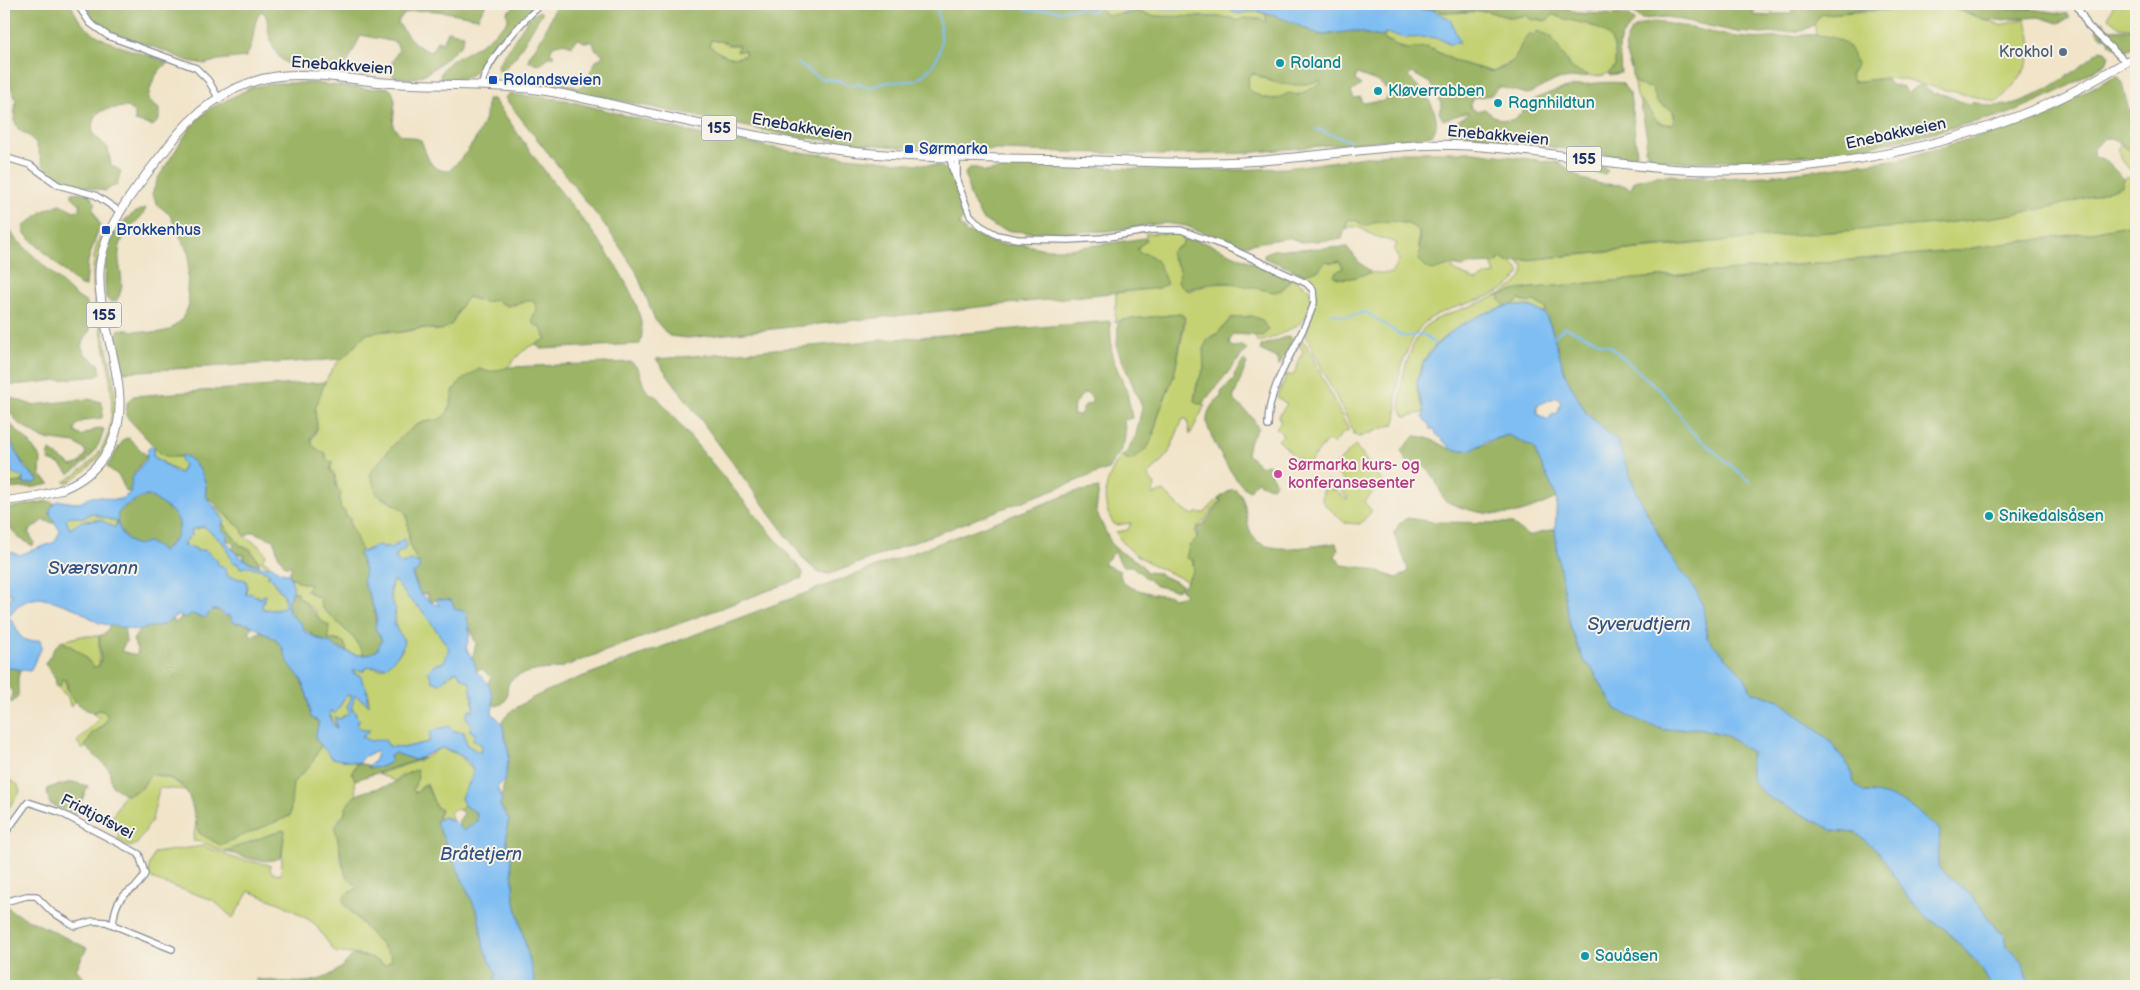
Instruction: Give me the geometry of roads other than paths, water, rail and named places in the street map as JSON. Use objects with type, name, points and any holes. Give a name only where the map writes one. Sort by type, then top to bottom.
[{"type":"main road","name":"Enebakkveien","points":[[4,500],[44,495],[72,485],[98,465],[114,438],[119,417],[119,394],[101,300],[100,274],[107,237],[121,212],[178,133],[199,112],[218,97],[254,82],[294,75],[404,84],[482,85],[552,92],[829,148],[954,157],[1214,163],[1277,160],[1404,146],[1450,145],[1508,149],[1675,169],[1766,168],[1879,154],[1973,131],[2050,102],[2136,56]]},
{"type":"street","points":[[77,4],[90,23],[108,36],[196,68],[208,80],[218,97]]},
{"type":"street","points":[[482,85],[486,73],[514,32],[542,4]]},
{"type":"street","points":[[2076,4],[2085,22],[2114,51],[2123,64]]},
{"type":"street","points":[[954,157],[964,202],[973,218],[985,229],[997,235],[1017,238],[1069,240],[1102,238],[1152,230],[1181,230],[1227,247],[1306,283],[1312,290],[1314,304],[1276,392],[1270,410],[1268,426]]},
{"type":"street","points":[[4,158],[30,165],[58,185],[95,195],[121,212]]},
{"type":"street","name":"Fridtjofsvei","points":[[4,835],[28,802],[73,818],[139,854],[144,865],[144,877],[122,896],[116,907],[113,925]]},
{"type":"street","points":[[4,902],[32,895],[38,897],[52,912],[75,926],[97,921],[113,925],[172,949]]},
{"type":"water","points":[[1228,4],[1402,4],[1422,10],[1431,9],[1450,19],[1460,43],[1447,44],[1447,41],[1430,37],[1406,38],[1385,33],[1381,37],[1354,31],[1321,35],[1274,15],[1254,11],[1234,13]]},
{"type":"water","name":"Syverudtjern","points":[[1513,305],[1532,307],[1545,314],[1551,327],[1565,374],[1586,413],[1617,441],[1637,493],[1668,553],[1696,590],[1703,606],[1707,638],[1744,676],[1752,692],[1779,700],[1828,739],[1850,768],[1854,783],[1863,792],[1886,795],[1896,799],[1914,809],[1940,830],[1938,867],[1973,897],[1997,930],[2005,935],[2007,946],[2023,963],[2028,986],[1991,986],[1980,966],[1946,930],[1925,916],[1909,899],[1879,852],[1856,833],[1834,831],[1766,796],[1751,779],[1751,752],[1726,735],[1699,728],[1664,730],[1615,709],[1592,668],[1584,662],[1570,626],[1557,552],[1555,529],[1557,498],[1533,447],[1508,435],[1485,442],[1472,450],[1453,450],[1436,434],[1435,429],[1430,429],[1429,424],[1423,418],[1424,413],[1417,383],[1424,363],[1432,350],[1455,329],[1483,314]],"holes":[[[1557,397],[1561,403],[1557,414],[1553,413],[1548,420],[1537,414],[1537,405]]]},
{"type":"water","points":[[4,429],[24,467],[38,480],[36,483],[24,484],[23,477],[14,474],[4,463]]},
{"type":"water","name":"Sværsvann","points":[[151,446],[154,448],[153,456],[177,473],[180,473],[184,466],[181,460],[182,455],[197,466],[204,478],[205,495],[224,520],[221,529],[228,535],[226,540],[229,545],[239,556],[252,564],[265,567],[272,566],[278,571],[289,574],[294,588],[290,598],[287,600],[289,614],[301,623],[305,632],[324,642],[330,642],[336,648],[356,655],[368,655],[377,650],[382,640],[375,628],[377,617],[363,580],[365,571],[359,554],[379,545],[385,548],[386,546],[392,548],[403,539],[406,541],[406,548],[400,550],[395,558],[402,564],[412,560],[420,564],[418,571],[412,575],[420,594],[436,605],[439,605],[436,600],[438,599],[451,600],[455,609],[466,612],[470,634],[466,648],[474,661],[477,673],[489,685],[493,701],[492,713],[502,723],[509,755],[505,780],[497,787],[502,799],[500,806],[509,819],[507,843],[511,856],[514,899],[536,986],[494,986],[496,974],[484,949],[478,914],[436,822],[443,817],[453,821],[464,831],[477,821],[477,813],[464,805],[461,798],[472,777],[473,771],[468,761],[452,751],[441,748],[415,760],[395,753],[390,756],[391,760],[389,762],[376,768],[367,766],[374,762],[378,751],[365,756],[359,763],[332,758],[315,738],[319,722],[311,717],[307,695],[301,679],[288,662],[282,647],[275,639],[249,624],[233,622],[230,615],[225,616],[219,610],[212,610],[205,618],[191,614],[186,618],[177,615],[163,625],[135,630],[99,623],[76,609],[39,598],[28,600],[17,606],[8,617],[13,622],[20,636],[28,641],[40,640],[42,647],[30,671],[10,668],[4,670],[4,610],[7,600],[13,595],[4,592],[4,549],[19,555],[55,542],[60,531],[50,514],[51,508],[57,501],[77,503],[92,497],[115,500],[130,493],[132,478],[146,460],[148,449]],"holes":[[[146,496],[155,499],[176,516],[179,527],[175,539],[163,551],[148,542],[139,545],[131,543],[121,531],[118,521],[119,512]],[[91,513],[117,522],[115,528],[101,520],[82,521],[70,529],[66,520],[70,516],[84,518]],[[204,526],[224,544],[233,563],[237,563],[241,568],[249,566],[268,572],[270,574],[267,575],[274,580],[274,583],[284,595],[285,607],[276,610],[263,609],[262,605],[266,595],[262,596],[261,599],[251,593],[246,595],[247,584],[245,580],[228,576],[224,567],[217,564],[218,561],[205,550],[197,551],[195,548],[184,546],[184,542],[192,535],[191,530]],[[394,580],[411,601],[421,609],[449,648],[444,662],[434,665],[428,671],[433,682],[440,684],[450,674],[457,671],[461,677],[470,683],[474,708],[472,711],[469,710],[466,718],[471,722],[470,731],[475,733],[473,740],[482,745],[480,753],[467,745],[464,732],[453,731],[449,726],[431,731],[429,742],[403,748],[389,746],[384,739],[371,741],[362,737],[370,730],[364,730],[357,726],[359,719],[355,715],[356,712],[351,710],[355,695],[369,705],[367,698],[369,693],[366,692],[367,688],[363,684],[361,676],[353,673],[353,670],[363,671],[367,667],[386,667],[402,647],[402,636],[395,626],[396,609],[391,598],[391,587]],[[348,695],[352,696],[347,707],[349,713],[340,719],[335,717],[337,729],[332,723],[329,712],[331,710],[334,714]]]},
{"type":"waterway","points":[[797,63],[819,78],[841,81],[850,86],[857,83],[868,88],[888,82],[915,81],[933,64],[941,47],[936,4]]},
{"type":"waterway","points":[[963,4],[969,4]]},
{"type":"waterway","points":[[990,4],[992,7],[1001,4],[1035,11],[1049,9],[1059,11],[1080,8],[1091,12],[1103,5],[1120,6],[1127,12],[1132,10],[1136,4]]},
{"type":"waterway","points":[[1144,4],[1168,10],[1180,8],[1186,10],[1192,6],[1200,8],[1204,4]]},
{"type":"waterway","points":[[1316,129],[1350,141]]},
{"type":"waterway","points":[[1331,313],[1346,317],[1366,312],[1404,337],[1422,334],[1436,344]]},
{"type":"waterway","points":[[1554,337],[1565,327],[1611,347],[1665,395],[1691,431],[1749,481]]},
{"type":"place","name":"Krokhol","points":[[2063,52]]},
{"type":"place","name":"Roland","points":[[1280,63]]},
{"type":"place","name":"Rolandsveien","points":[[493,80]]},
{"type":"place","name":"Kløverrabben","points":[[1378,91]]},
{"type":"place","name":"Ragnhildtun","points":[[1498,103]]},
{"type":"place","name":"Sørmarka","points":[[909,149]]},
{"type":"place","name":"Brokkenhus","points":[[106,230]]},
{"type":"place","name":"Sørmarka kurs- og konferansesenter","points":[[1278,474]]},
{"type":"place","name":"Snikedalsåsen","points":[[1989,516]]},
{"type":"place","name":"Sauåsen","points":[[1585,956]]},
{"type":"water label","name":"Bråtetjern","points":[[481,854]]}]
